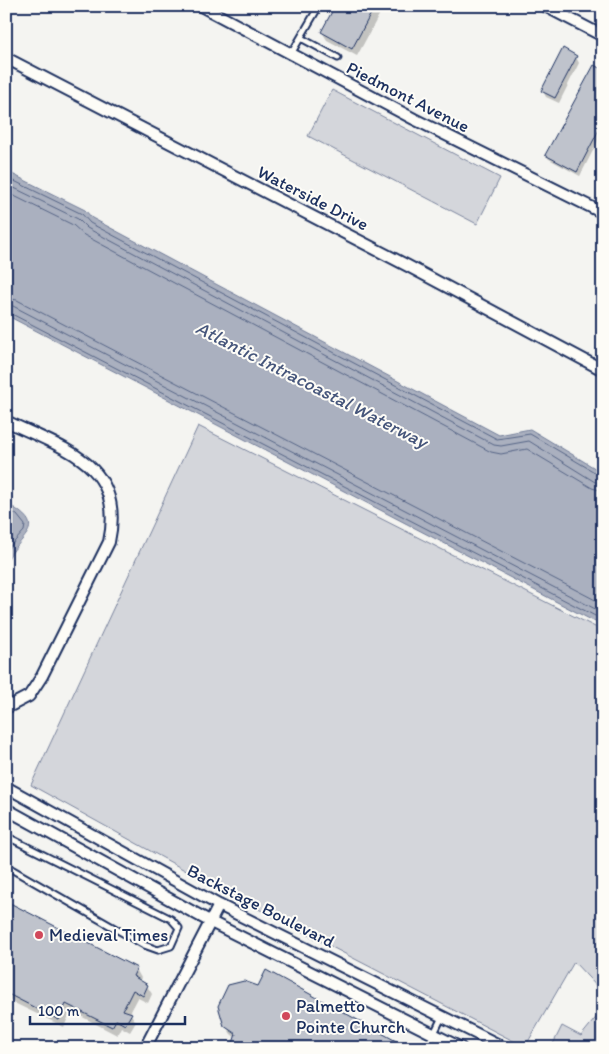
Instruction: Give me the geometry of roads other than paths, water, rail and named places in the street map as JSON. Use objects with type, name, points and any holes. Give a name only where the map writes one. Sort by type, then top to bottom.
[{"type":"street","name":"Piedmont Avenue","points":[[201,6],[414,119],[603,213]]},
{"type":"street","points":[[545,6],[603,36]]},
{"type":"street","name":"Waterside Drive","points":[[6,58],[400,261],[603,370]]},
{"type":"street","points":[[6,421],[73,453],[96,472],[105,483],[112,500],[113,522],[109,542],[42,676],[29,696],[6,708]]},
{"type":"street","name":"Backstage Boulevard","points":[[6,787],[219,905],[505,1048]]},
{"type":"street","name":"Backstage Boulevard","points":[[6,809],[210,922],[461,1048]]},
{"type":"street","points":[[145,1048],[219,905]]},
{"type":"lane","points":[[291,55],[319,6]]},
{"type":"lane","points":[[301,38],[338,58]]},
{"type":"lane","points":[[6,836],[171,919],[179,928],[171,946],[158,950],[144,945],[6,866]]},
{"type":"lane","points":[[427,1048],[442,1016]]},
{"type":"water","name":"Atlantic Intracoastal Waterway","points":[[6,171],[85,210],[92,218],[499,435],[530,429],[603,473],[603,626],[6,315]]},
{"type":"water","points":[[6,503],[19,511],[30,525],[25,537],[6,562]]},
{"type":"place","name":"Medieval Times","points":[[39,935]]},
{"type":"place","name":"Palmetto Pointe Church","points":[[286,1016]]}]
